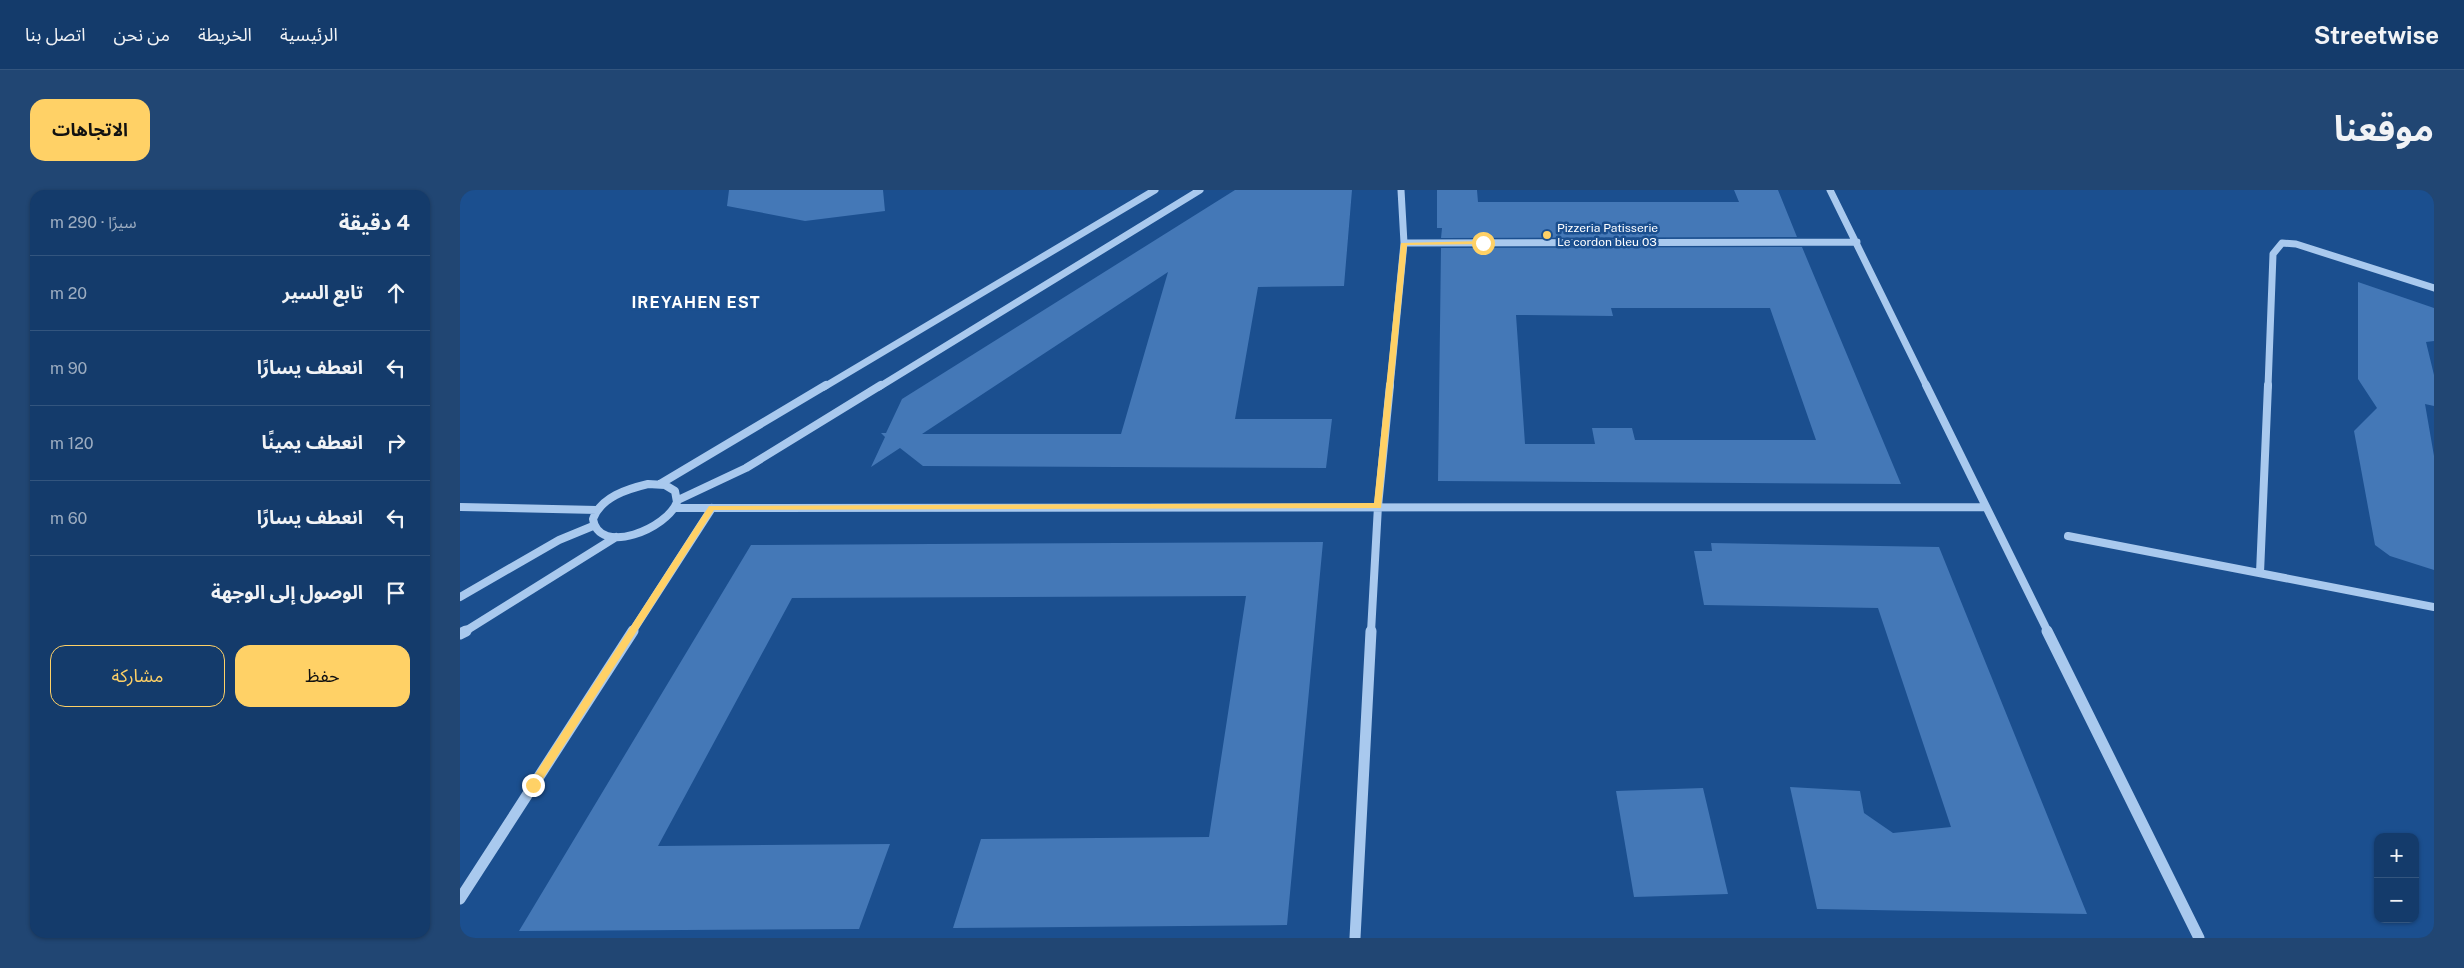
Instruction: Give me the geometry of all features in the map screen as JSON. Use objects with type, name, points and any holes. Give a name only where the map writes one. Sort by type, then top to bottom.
[{"type":"street","points":[[660,484],[1155,190]]},
{"type":"street","points":[[677,504],[677,492],[671,487],[660,484],[634,487],[619,493],[598,510],[593,518],[593,526],[597,532],[605,536],[616,537],[644,531],[668,517],[677,504],[746,468],[1200,190]]},
{"type":"street","points":[[1355,938],[1378,506],[1404,243],[1401,190]]},
{"type":"street","points":[[1830,190],[2199,938]]},
{"type":"street","points":[[1404,243],[1857,242]]},
{"type":"street","points":[[2260,573],[2272,254],[2282,243],[2296,244],[2434,288]]},
{"type":"street","points":[[677,504],[712,508],[1985,507]]},
{"type":"street","points":[[460,508],[598,510]]},
{"type":"street","points":[[460,899],[712,508]]},
{"type":"street","points":[[460,598],[560,540],[593,526]]},
{"type":"street","points":[[2068,536],[2434,607]]},
{"type":"street","points":[[460,634],[616,537]]},
{"type":"building","points":[[729,190],[883,190],[885,211],[805,221],[727,206]]},
{"type":"building","points":[[1235,190],[1352,190],[1344,286],[1258,287],[1235,419],[1332,419],[1326,468],[923,466],[900,448],[871,467],[885,437],[881,433],[886,433],[902,399]],"holes":[[[1168,272],[1121,434],[922,434]]]},
{"type":"building","points":[[1437,190],[1477,190],[1478,202],[1739,202],[1734,190],[1778,190],[1797,237],[1441,238],[1442,228],[1437,228]]},
{"type":"building","points":[[1802,247],[1901,484],[1438,481],[1441,248]],"holes":[[[1611,308],[1770,308],[1816,440],[1635,440],[1632,428],[1592,428],[1595,444],[1525,444],[1516,315],[1613,316]]]},
{"type":"building","points":[[2358,282],[2434,308],[2434,341],[2426,342],[2434,375],[2434,406],[2425,404],[2434,456],[2434,570],[2390,556],[2375,545],[2354,431],[2377,408],[2358,379]]},
{"type":"building","points":[[1323,542],[1287,925],[953,928],[981,839],[1209,837],[1246,596],[792,598],[658,846],[890,844],[859,929],[519,931],[751,545]]},
{"type":"building","points":[[1711,543],[1939,547],[2087,914],[1817,909],[1790,787],[1860,791],[1864,813],[1893,833],[1951,827],[1878,608],[1704,605],[1694,551],[1712,551]]},
{"type":"building","points":[[1703,788],[1728,894],[1634,897],[1616,791]]},
{"type":"place","name":"Pizzeria Patisserie Le cordon bleu 03","points":[[1547,235]]},
{"type":"district","name":"IREYAHEN EST","points":[[696,302]]},
{"type":"route","points":[[533,785],[712,508],[1378,506],[1404,243],[1483,243]]}]
